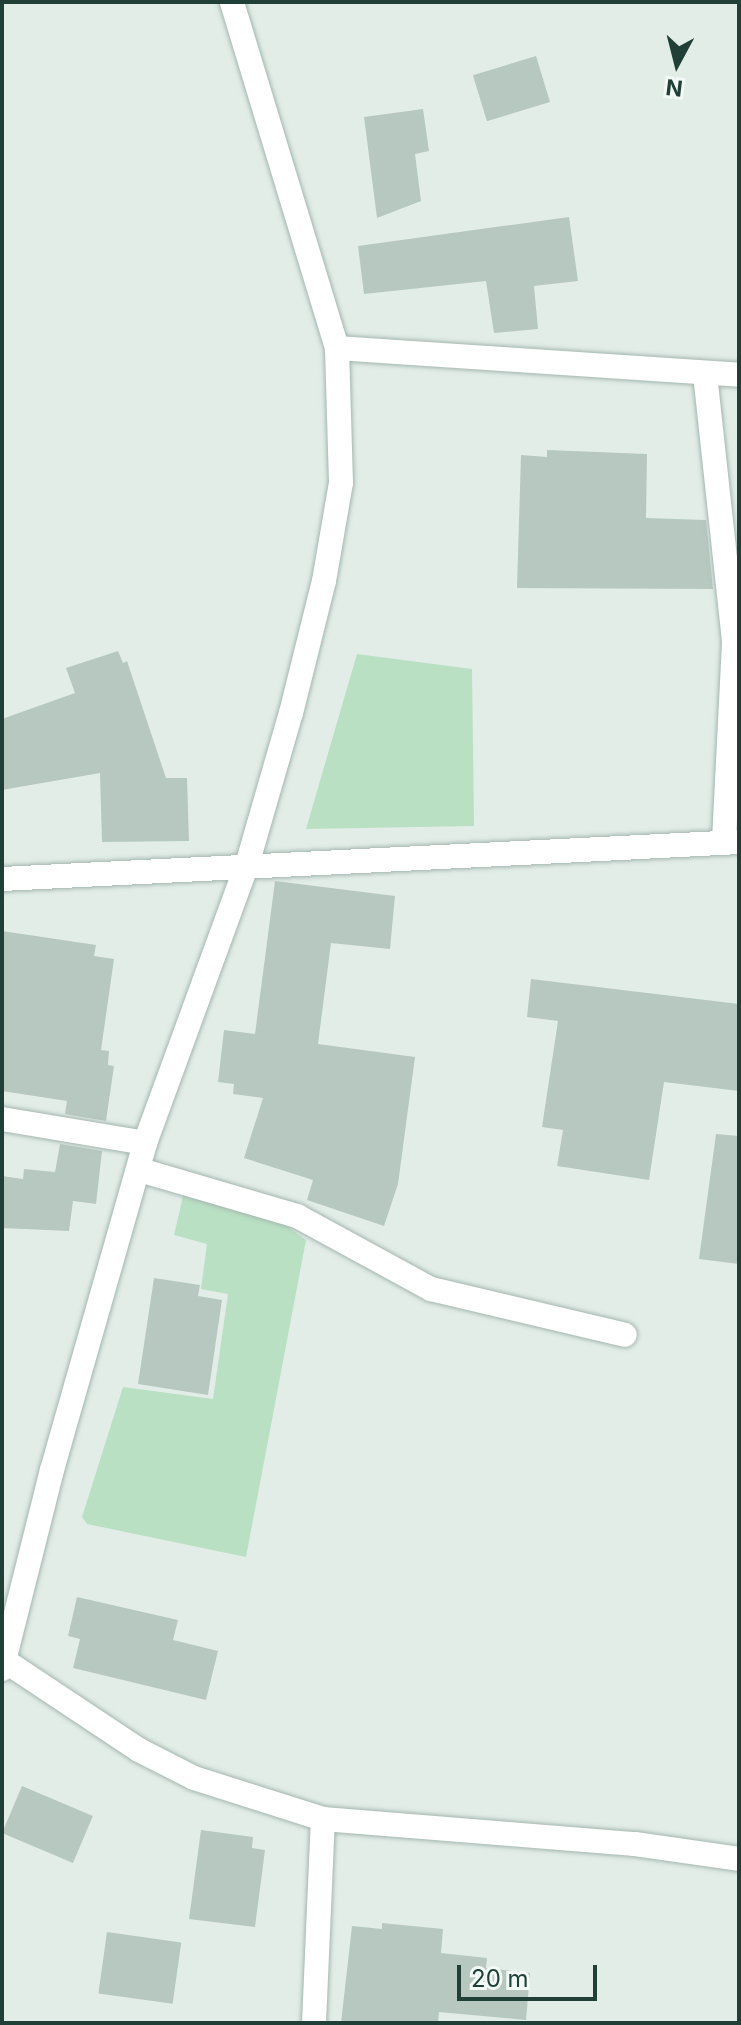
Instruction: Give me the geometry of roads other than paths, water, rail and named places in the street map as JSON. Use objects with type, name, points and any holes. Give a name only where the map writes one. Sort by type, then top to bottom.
[{"type":"street","points":[[232,2],[337,348],[341,483],[324,581],[247,865],[145,1143],[140,1170],[52,1470],[3,1663],[139,1750],[194,1778],[323,1819],[635,1844],[739,1859]]},
{"type":"street","points":[[337,348],[739,375]]},
{"type":"street","points":[[2,879],[732,842],[734,643],[705,374]]},
{"type":"street","points":[[2,1119],[145,1143]]},
{"type":"street","points":[[140,1170],[297,1216],[431,1289],[625,1335]]},
{"type":"street","points":[[314,2023],[323,1819]]}]
